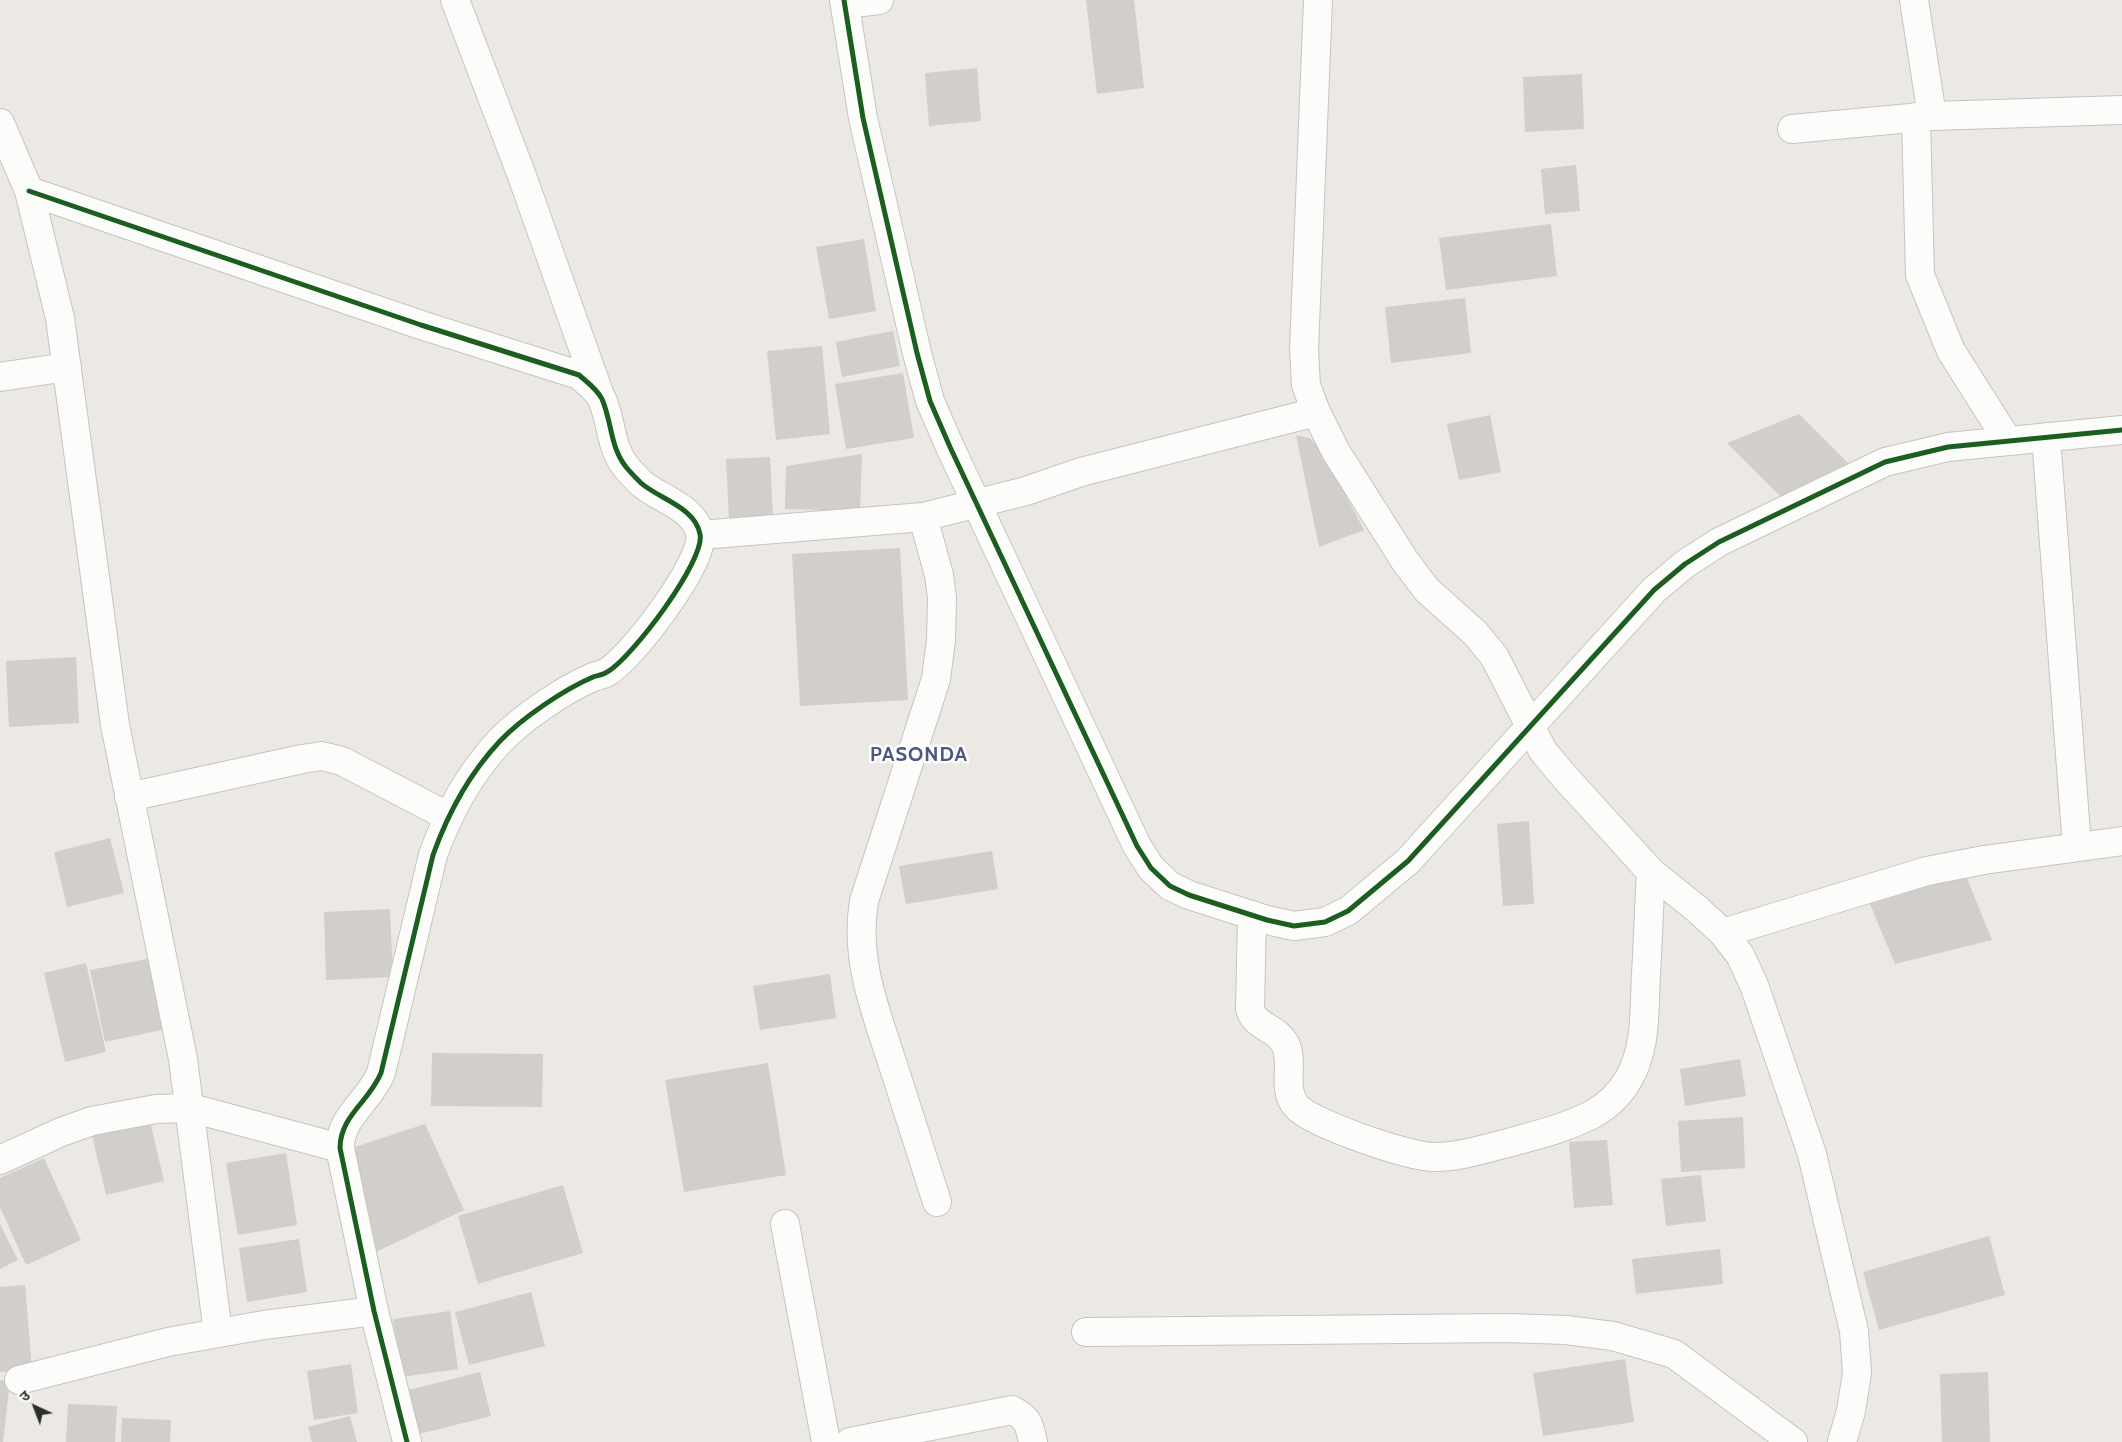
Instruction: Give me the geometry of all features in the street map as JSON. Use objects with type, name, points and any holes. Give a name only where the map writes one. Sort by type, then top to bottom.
[{"type":"street","points":[[408,1442],[374,1311],[340,1148],[340,1135],[344,1125],[377,1083],[385,1063],[433,855],[448,817],[464,786],[499,741],[528,716],[592,678],[607,672],[633,650],[697,556],[701,535],[692,518],[642,484],[625,466],[614,446],[602,399],[522,176],[455,0]]},
{"type":"street","points":[[879,0],[845,2],[863,118],[917,353],[930,401],[1137,846],[1151,868],[1170,886],[1189,895],[1294,926],[1325,922],[1348,911],[1408,861],[1654,590],[1685,564],[1719,542],[1884,462],[1948,447],[2122,430]]},
{"type":"street","points":[[1318,0],[1304,350],[1306,385],[1316,412],[1336,452],[1405,561],[1427,590],[1475,633],[1494,656],[1543,751],[1651,872],[1697,909],[1723,933],[1740,955],[1754,985],[1812,1154],[1854,1331],[1857,1373],[1851,1411],[1842,1442]]},
{"type":"street","points":[[1914,0],[1924,116],[1920,275],[1950,351],[2008,441]]},
{"type":"street","points":[[1792,129],[1924,116],[2122,110]]},
{"type":"street","points":[[0,123],[29,191],[60,318],[114,715],[183,1059],[191,1108],[218,1334]]},
{"type":"street","points":[[29,191],[421,325],[563,369],[579,375],[592,386],[602,399]]},
{"type":"street","points":[[0,377],[67,368]]},
{"type":"street","points":[[701,535],[923,517],[1026,492],[1081,472],[1316,412]]},
{"type":"street","points":[[2046,438],[2076,847]]},
{"type":"street","points":[[923,517],[939,575],[942,598],[941,640],[936,679],[864,900],[860,925],[862,951],[870,993],[937,1202]]},
{"type":"street","points":[[129,797],[322,756],[342,761],[448,817]]},
{"type":"street","points":[[1723,933],[1927,871],[1984,860],[2122,841]]},
{"type":"street","points":[[1252,915],[1250,1009],[1255,1020],[1277,1034],[1286,1044],[1290,1094],[1297,1106],[1314,1118],[1374,1143],[1431,1157],[1461,1155],[1574,1123],[1610,1103],[1627,1082],[1637,1064],[1643,1034],[1651,872]]},
{"type":"street","points":[[0,1160],[62,1132],[92,1121],[156,1109],[191,1108],[340,1148]]},
{"type":"street","points":[[786,1224],[826,1442]]},
{"type":"street","points":[[19,1380],[168,1342],[264,1325],[374,1311]]},
{"type":"street","points":[[1086,1332],[1507,1328],[1566,1330],[1612,1336],[1674,1354],[1793,1442]]},
{"type":"street","points":[[850,1442],[1012,1410],[1024,1416],[1030,1425],[1033,1442]]},
{"type":"building","points":[[1086,0],[1134,0],[1144,88],[1097,94]]},
{"type":"building","points":[[977,68],[981,121],[929,126],[925,73]]},
{"type":"building","points":[[1582,74],[1584,129],[1525,132],[1523,77]]},
{"type":"building","points":[[1576,165],[1580,211],[1545,214],[1541,169]]},
{"type":"building","points":[[1551,224],[1557,276],[1446,290],[1439,238]]},
{"type":"building","points":[[864,239],[876,311],[829,319],[816,247]]},
{"type":"building","points":[[1465,298],[1471,353],[1391,363],[1385,307]]},
{"type":"building","points":[[893,331],[900,366],[842,377],[836,342]]},
{"type":"building","points":[[822,346],[830,434],[776,440],[767,351]]},
{"type":"building","points":[[903,373],[914,438],[846,449],[835,384]]},
{"type":"building","points":[[1799,414],[1853,468],[1786,502],[1727,443]]},
{"type":"building","points":[[1490,415],[1501,472],[1459,480],[1447,424]]},
{"type":"building","points":[[1296,435],[1310,438],[1326,457],[1364,530],[1319,547]]},
{"type":"building","points":[[862,454],[860,511],[785,509],[786,466]]},
{"type":"building","points":[[770,457],[773,517],[729,519],[726,459]]},
{"type":"building","points":[[900,548],[908,700],[800,706],[792,554]]},
{"type":"building","points":[[76,657],[79,723],[9,727],[6,661]]},
{"type":"building","points":[[1529,821],[1534,904],[1503,906],[1497,824]]},
{"type":"building","points":[[110,838],[124,893],[67,907],[54,852]]},
{"type":"building","points":[[992,851],[998,889],[906,904],[899,866]]},
{"type":"building","points":[[1964,871],[1992,940],[1895,964],[1867,897]]},
{"type":"building","points":[[390,909],[393,977],[326,980],[324,912]]},
{"type":"building","points":[[152,958],[166,1029],[105,1042],[90,970]]},
{"type":"building","points":[[86,963],[106,1052],[65,1062],[44,973]]},
{"type":"building","points":[[830,974],[836,1018],[760,1030],[753,986]]},
{"type":"building","points":[[432,1053],[543,1054],[542,1107],[431,1106]]},
{"type":"building","points":[[1740,1059],[1746,1096],[1685,1106],[1680,1069]]},
{"type":"building","points":[[768,1063],[786,1175],[684,1192],[665,1080]]},
{"type":"building","points":[[149,1117],[164,1181],[106,1195],[91,1131]]},
{"type":"building","points":[[1743,1117],[1745,1168],[1681,1172],[1678,1121]]},
{"type":"building","points":[[425,1124],[464,1210],[376,1252],[352,1148]]},
{"type":"building","points":[[1607,1140],[1613,1205],[1574,1208],[1569,1142]]},
{"type":"building","points":[[286,1153],[297,1225],[238,1235],[226,1163]]},
{"type":"building","points":[[44,1158],[81,1240],[26,1265],[0,1207],[0,1178]]},
{"type":"building","points":[[1701,1175],[1706,1221],[1666,1226],[1661,1179]]},
{"type":"building","points":[[563,1185],[583,1253],[478,1284],[458,1216]]},
{"type":"building","points":[[0,1224],[18,1260],[0,1269]]},
{"type":"building","points":[[1989,1236],[2005,1295],[1879,1330],[1863,1272]]},
{"type":"building","points":[[299,1239],[307,1292],[247,1302],[239,1248]]},
{"type":"building","points":[[1720,1249],[1723,1284],[1636,1294],[1632,1259]]},
{"type":"building","points":[[25,1285],[32,1369],[0,1372],[0,1287]]},
{"type":"building","points":[[531,1292],[545,1346],[469,1365],[455,1312]]},
{"type":"building","points":[[450,1311],[458,1369],[401,1377],[393,1319]]},
{"type":"building","points":[[1625,1359],[1634,1422],[1543,1436],[1533,1373]]},
{"type":"building","points":[[351,1364],[358,1413],[314,1420],[307,1371]]},
{"type":"building","points":[[480,1372],[491,1416],[415,1435],[405,1391]]},
{"type":"building","points":[[1988,1372],[1990,1442],[1942,1442],[1940,1374]]},
{"type":"building","points":[[0,1380],[10,1381],[3,1442],[0,1442]]},
{"type":"building","points":[[68,1404],[117,1406],[115,1442],[66,1442]]},
{"type":"building","points":[[350,1416],[357,1442],[312,1442],[308,1427]]},
{"type":"building","points":[[122,1418],[171,1420],[170,1442],[121,1442]]},
{"type":"cycle path","points":[[844,0],[863,118],[917,353],[930,401],[1137,846],[1151,868],[1170,886],[1189,895],[1267,920],[1294,926],[1325,922],[1348,911],[1408,861],[1654,590],[1685,564],[1719,542],[1885,462],[1948,447],[2122,430]]},
{"type":"cycle path","points":[[29,191],[421,325],[579,375],[600,395],[614,443],[626,467],[648,489],[684,510],[697,525],[700,534],[699,547],[680,586],[632,649],[607,672],[569,689],[544,705],[509,732],[489,754],[460,795],[445,824],[433,855],[381,1073],[370,1092],[350,1118],[341,1137],[340,1148],[374,1311],[407,1442]]},
{"type":"district","name":"PASONDA","points":[[919,755]]}]
